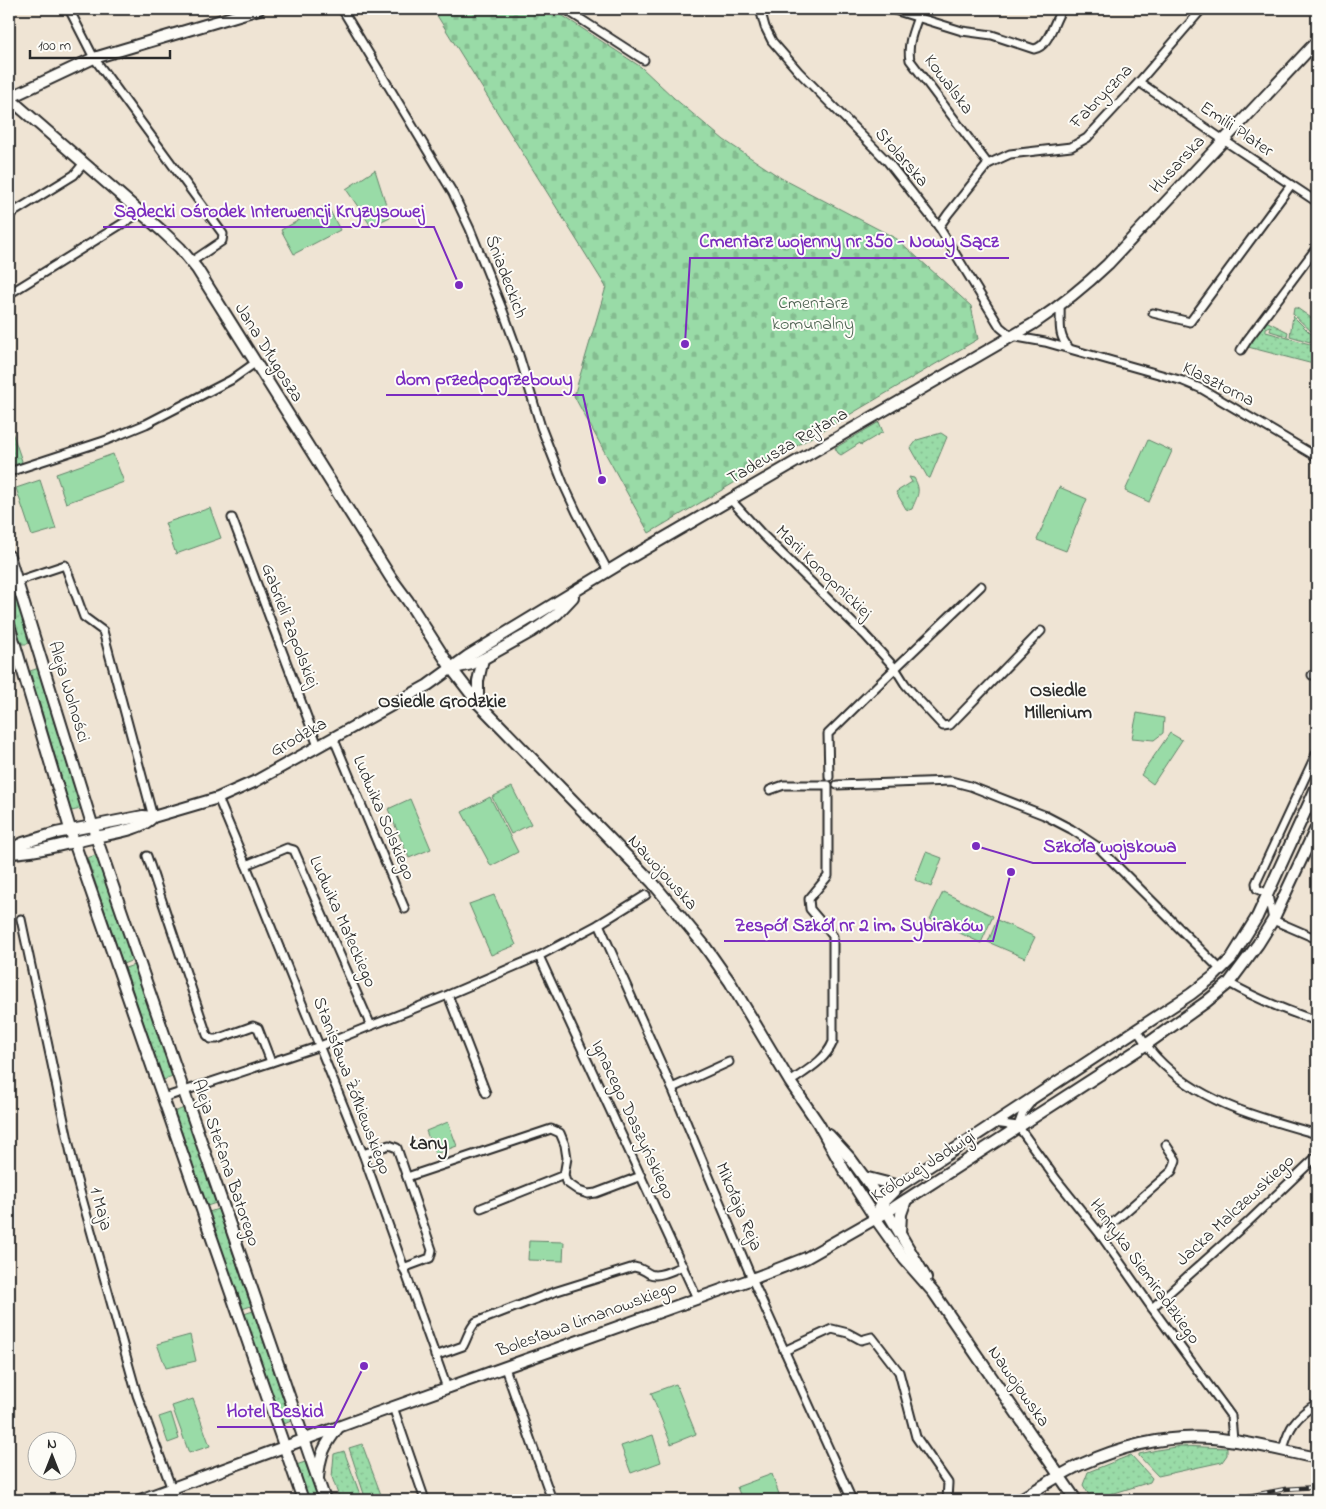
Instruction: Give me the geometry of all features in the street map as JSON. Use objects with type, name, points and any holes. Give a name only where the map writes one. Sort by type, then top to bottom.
[{"type":"street","points":[[70,9],[94,58],[223,234],[222,241],[191,262]]},
{"type":"street","points":[[9,98],[94,58],[258,9]]},
{"type":"street","name":"Śniadeckich","points":[[342,9],[454,193],[503,311],[519,355],[541,427],[563,482],[608,571]]},
{"type":"street","points":[[565,9],[644,60]]},
{"type":"street","name":"Stolarska","points":[[760,9],[765,27],[772,41],[799,72],[888,162],[940,227],[1000,327],[1011,336]]},
{"type":"street","points":[[891,9],[962,32],[992,35],[1034,48],[1039,48],[1045,43],[1062,9]]},
{"type":"street","name":"Fabryczna","points":[[940,227],[948,214],[988,164],[1010,154],[1071,146],[1087,138],[1139,82],[1202,9]]},
{"type":"street","name":"Kowalska","points":[[918,17],[910,41],[908,52],[910,60],[988,164]]},
{"type":"street","name":"Husarska","points":[[1011,336],[1060,306],[1108,264],[1317,41]]},
{"type":"street","name":"Emilii Plater","points":[[1139,82],[1317,202]]},
{"type":"street","name":"Jana Długosza","points":[[9,98],[141,212],[174,242],[191,262],[391,578],[451,668]]},
{"type":"street","points":[[9,215],[74,175],[84,163]]},
{"type":"street","points":[[1153,313],[1190,322],[1291,185]]},
{"type":"street","points":[[9,294],[141,212]]},
{"type":"street","points":[[1241,350],[1317,246]]},
{"type":"street","points":[[1060,306],[1060,328],[1063,341],[1069,349]]},
{"type":"street","points":[[1011,336],[1045,342],[1069,349]]},
{"type":"street","name":"Tadeusza Rejtana","points":[[451,668],[608,571],[1011,336]]},
{"type":"street","name":"Klasztorna","points":[[1069,349],[1183,381],[1202,389],[1317,457]]},
{"type":"street","points":[[9,472],[108,440],[146,424],[231,380],[255,363]]},
{"type":"street","name":"Marii Konopnickiej","points":[[730,499],[762,534],[865,635],[895,668],[905,684],[943,726],[950,725],[1041,631]]},
{"type":"street","name":"Gabrieli Zapolskiej","points":[[232,518],[318,746]]},
{"type":"street","name":"Aleja Wolności","points":[[9,556],[94,832]]},
{"type":"street","points":[[16,580],[65,565],[84,617],[103,631],[154,817]]},
{"type":"street","points":[[829,778],[828,734],[981,586]]},
{"type":"street","name":"Tadeusza Rejtana","points":[[451,668],[467,666],[483,659],[531,632],[557,614],[582,587]]},
{"type":"street","name":"Aleja Wolności","points":[[9,625],[74,842]]},
{"type":"street","points":[[478,703],[478,680],[483,659]]},
{"type":"street","name":"Nawojowska","points":[[451,668],[478,703],[652,882],[704,945],[730,982],[875,1218],[905,1260],[934,1293],[1076,1500]]},
{"type":"street","name":"Grodzka","points":[[9,851],[23,843],[56,833],[71,831],[114,833],[146,824],[154,817],[218,798],[256,781],[428,685],[451,668]]},
{"type":"street","name":"Ludwika Solskiego","points":[[333,738],[405,909]]},
{"type":"street","points":[[1286,893],[1268,894],[1257,889],[1256,883],[1317,752]]},
{"type":"street","points":[[837,785],[951,781],[970,786],[1044,815],[1072,829],[1098,847],[1220,970]]},
{"type":"street","points":[[770,790],[784,785],[828,785],[828,876],[809,899],[810,909],[833,936],[833,1042],[829,1053],[820,1062],[790,1082]]},
{"type":"street","name":"Królowej Jadwigi","points":[[875,1218],[899,1186],[1191,994],[1220,970],[1231,959],[1257,917],[1317,786]]},
{"type":"street","name":"Stanisława Żółkiewskiego","points":[[218,798],[363,1154],[446,1388]]},
{"type":"street","name":"Królowej Jadwigi","points":[[884,1208],[906,1200],[1146,1044],[1206,1002],[1229,983],[1249,958],[1273,920],[1317,826]]},
{"type":"street","name":"Grodzka","points":[[9,851],[25,852],[74,842],[94,832]]},
{"type":"street","name":"Aleja Stefana Batorego","points":[[94,832],[325,1500]]},
{"type":"street","name":"Aleja Stefana Batorego","points":[[74,842],[303,1500]]},
{"type":"street","name":"Ludwika Małeckiego","points":[[246,865],[288,848],[294,850],[371,1026]]},
{"type":"street","points":[[147,856],[207,1035],[211,1039],[217,1039],[253,1026],[258,1028],[271,1062]]},
{"type":"street","points":[[1268,894],[1273,920],[1317,939]]},
{"type":"street","points":[[163,1098],[320,1046],[448,995],[539,956],[600,924],[646,896]]},
{"type":"street","name":"1 Maja","points":[[21,919],[76,1177],[137,1395],[176,1500]]},
{"type":"street","name":"Mikołaja Reja","points":[[600,924],[672,1088],[752,1279],[852,1500]]},
{"type":"street","name":"Ignacego Daszyńskiego","points":[[539,956],[697,1298]]},
{"type":"street","points":[[1229,983],[1296,1014],[1317,1021]]},
{"type":"street","points":[[448,995],[486,1093]]},
{"type":"street","points":[[1136,1030],[1157,1058],[1175,1074],[1203,1094],[1254,1116],[1317,1134]]},
{"type":"street","points":[[672,1088],[729,1062]]},
{"type":"street","points":[[994,1123],[1018,1126],[1023,1112],[1035,1097]]},
{"type":"street","name":"Nawojowska","points":[[818,1123],[850,1158],[864,1177],[934,1293]]},
{"type":"street","name":"Henryka Siemiradzkiego","points":[[1018,1126],[1056,1179],[1100,1234],[1231,1416],[1233,1440]]},
{"type":"street","points":[[407,1177],[551,1128],[560,1133],[565,1145],[567,1158],[564,1175],[566,1182],[579,1191],[588,1194],[596,1193],[641,1176]]},
{"type":"street","points":[[363,1154],[389,1145],[397,1148],[432,1250],[430,1258],[403,1268]]},
{"type":"street","points":[[1100,1234],[1172,1172],[1176,1160],[1166,1145]]},
{"type":"street","name":"Jacka Malczewskiego","points":[[1152,1308],[1248,1222],[1317,1156]]},
{"type":"street","points":[[481,1208],[564,1175]]},
{"type":"street","points":[[864,1177],[899,1186]]},
{"type":"street","points":[[900,1234],[902,1214],[906,1200]]},
{"type":"street","name":"Bolesława Limanowskiego","points":[[140,1500],[304,1439],[752,1279],[806,1258],[875,1218]]},
{"type":"street","points":[[435,1356],[463,1346],[468,1337],[469,1330],[476,1322],[546,1296],[634,1266],[656,1275],[683,1266]]},
{"type":"street","points":[[784,1351],[832,1329],[848,1333],[861,1340],[872,1337],[899,1372],[916,1437],[948,1483],[947,1500]]},
{"type":"street","points":[[505,1368],[552,1500]]},
{"type":"street","points":[[1282,1450],[1287,1435],[1295,1421],[1317,1403]]},
{"type":"street","points":[[394,1407],[425,1500]]},
{"type":"street","points":[[318,1481],[320,1462],[324,1449],[327,1441],[338,1427]]},
{"type":"street","points":[[1019,1500],[1086,1462],[1152,1442],[1192,1438],[1233,1440],[1317,1458]]},
{"type":"green space","name":"Cmentarz komunalny","points":[[433,9],[546,9],[557,12],[641,67],[724,140],[781,178],[897,239],[971,306],[978,339],[649,533],[574,396],[606,287]]},
{"type":"green space","points":[[375,170],[390,217],[371,226],[346,189]]},
{"type":"green space","points":[[327,205],[340,230],[294,254],[281,230]]},
{"type":"green space","points":[[1294,308],[1297,308],[1317,322],[1317,332],[1315,335],[1293,314]]},
{"type":"green space","points":[[1293,316],[1314,337],[1310,342],[1290,336]]},
{"type":"green space","points":[[1266,321],[1288,332],[1287,336],[1270,331],[1270,326],[1266,328],[1266,332],[1317,346],[1317,365],[1248,347]]},
{"type":"green space","points":[[879,422],[883,432],[841,455],[838,453],[835,448]]},
{"type":"green space","points":[[9,428],[22,461],[20,465],[9,469]]},
{"type":"green space","points":[[941,433],[947,437],[930,478],[928,478],[911,448],[917,440]]},
{"type":"green space","points":[[1148,440],[1172,451],[1149,502],[1125,491]]},
{"type":"green space","points":[[113,454],[124,482],[66,503],[56,474]]},
{"type":"green space","points":[[909,477],[914,478],[918,490],[912,509],[909,510],[906,509],[896,492],[912,482]]},
{"type":"green space","points":[[40,480],[56,529],[32,536],[16,488]]},
{"type":"green space","points":[[1059,487],[1087,499],[1066,551],[1037,540]]},
{"type":"green space","points":[[210,508],[221,538],[176,554],[165,523]]},
{"type":"green space","points":[[9,573],[30,638],[30,642],[27,644],[22,644],[20,640],[9,606]]},
{"type":"green space","points":[[39,668],[81,809],[71,811],[30,671]]},
{"type":"green space","points":[[1137,713],[1164,718],[1163,733],[1154,740],[1132,738]]},
{"type":"green space","points":[[1170,733],[1182,740],[1153,784],[1141,775]]},
{"type":"green space","points":[[512,787],[531,824],[511,834],[492,797]]},
{"type":"green space","points":[[490,797],[518,852],[491,866],[462,812]]},
{"type":"green space","points":[[410,799],[431,849],[409,858],[388,809]]},
{"type":"green space","points":[[926,852],[942,858],[931,887],[915,880]]},
{"type":"green space","points":[[96,855],[133,960],[123,964],[87,858]]},
{"type":"green space","points":[[943,892],[993,916],[981,943],[930,919]]},
{"type":"green space","points":[[494,895],[516,945],[491,955],[469,904]]},
{"type":"green space","points":[[997,920],[1035,937],[1025,958],[988,942]]},
{"type":"green space","points":[[134,965],[173,1077],[163,1080],[125,968]]},
{"type":"green space","points":[[184,1108],[216,1203],[207,1206],[174,1112]]},
{"type":"green space","points":[[448,1122],[457,1146],[435,1154],[426,1131]]},
{"type":"green space","points":[[218,1209],[251,1306],[242,1309],[209,1212]]},
{"type":"green space","points":[[529,1241],[564,1242],[563,1261],[528,1260]]},
{"type":"green space","points":[[253,1311],[291,1421],[282,1425],[244,1314]]},
{"type":"green space","points":[[190,1335],[196,1361],[166,1368],[157,1344]]},
{"type":"green space","points":[[676,1384],[696,1434],[671,1444],[651,1393]]},
{"type":"green space","points":[[193,1399],[210,1446],[189,1453],[172,1406]]},
{"type":"green space","points":[[171,1413],[179,1439],[168,1443],[159,1417]]},
{"type":"green space","points":[[653,1435],[661,1462],[631,1473],[621,1446]]},
{"type":"green space","points":[[362,1444],[383,1500],[366,1500],[349,1448]]},
{"type":"green space","points":[[1181,1446],[1227,1448],[1227,1455],[1222,1462],[1158,1476],[1139,1456],[1139,1454]]},
{"type":"green space","points":[[344,1451],[362,1500],[340,1500],[332,1477],[334,1454]]},
{"type":"green space","points":[[1131,1455],[1152,1478],[1150,1482],[1092,1500],[1083,1485],[1088,1472]]},
{"type":"green space","points":[[305,1462],[319,1500],[308,1500],[296,1465]]},
{"type":"green space","points":[[772,1474],[781,1500],[742,1500],[737,1487]]},
{"type":"railway","points":[[1228,1500],[1285,1489],[1317,1487]]},
{"type":"place","name":"Sądecki Ośrodek Interwencji Kryzysowej","points":[[459,285]]},
{"type":"place","name":"Cmentarz wojenny nr 350 - Nowy Sącz","points":[[685,344]]},
{"type":"place","name":"dom przedpogrzebowy","points":[[602,480]]},
{"type":"place","name":"Szkoła wojskowa","points":[[976,846]]},
{"type":"place","name":"Zespół Szkół nr 2 im. Sybiraków","points":[[1011,872]]},
{"type":"place","name":"Hotel Beskid","points":[[364,1366]]},
{"type":"district","name":"Osiedle Grodzkie","points":[[442,702]]},
{"type":"district","name":"Osiedle Millenium","points":[[1058,702]]},
{"type":"district","name":"Łany","points":[[429,1144]]}]
